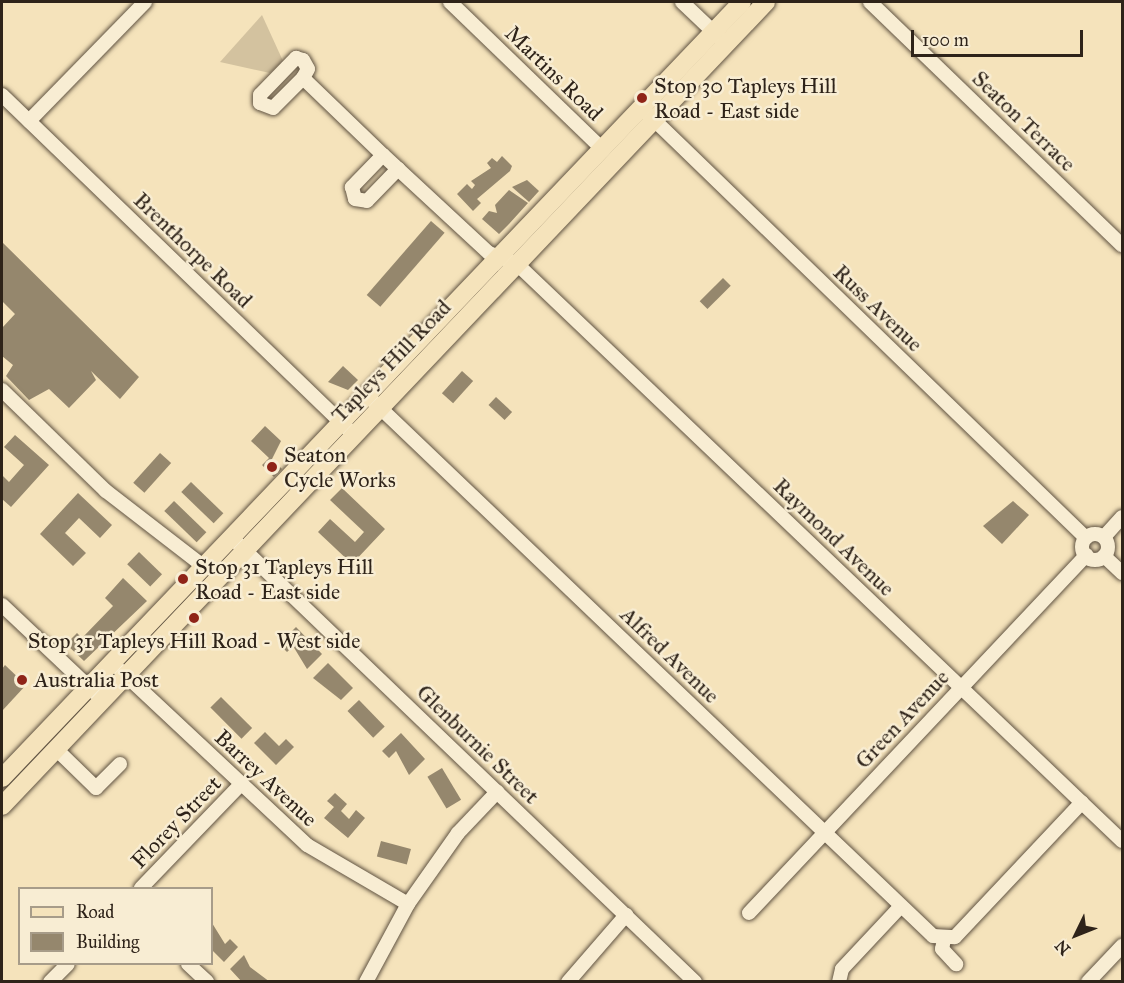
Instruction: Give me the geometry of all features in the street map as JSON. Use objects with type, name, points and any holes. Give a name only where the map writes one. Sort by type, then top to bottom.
[{"type":"main road","name":"Tapleys Hill Road","points":[[720,38],[742,2]]},
{"type":"main road","name":"Tapleys Hill Road","points":[[374,402],[517,264],[648,114],[720,38],[766,2]]},
{"type":"main road","name":"Tapleys Hill Road","points":[[2,806],[245,550],[498,260],[603,150],[648,114]]},
{"type":"main road","name":"Tapleys Hill Road","points":[[2,778],[231,537],[349,430]]},
{"type":"street","points":[[29,121],[146,2]]},
{"type":"street","name":"Martins Road","points":[[450,2],[603,150]]},
{"type":"street","points":[[682,2],[720,38]]},
{"type":"street","name":"Seaton Terrace","points":[[870,2],[1122,245]]},
{"type":"street","points":[[303,78],[498,260],[517,264]]},
{"type":"street","name":"Brenthorpe Road","points":[[2,95],[349,430]]},
{"type":"street","name":"Russ Avenue","points":[[648,114],[1086,538]]},
{"type":"street","points":[[383,155],[352,187],[355,200],[367,201],[398,169]]},
{"type":"street","name":"Raymond Avenue","points":[[517,264],[1122,841]]},
{"type":"street","points":[[2,390],[106,491],[203,566]]},
{"type":"street","name":"Alfred Avenue","points":[[374,402],[901,906],[944,940],[942,949],[956,964]]},
{"type":"street","points":[[1122,518],[1104,537],[1086,538],[1086,555],[1104,556],[1122,573]]},
{"type":"street","name":"Glenburnie Street","points":[[231,537],[695,981]]},
{"type":"street","points":[[1104,537],[1104,556]]},
{"type":"street","name":"Green Avenue","points":[[749,913],[1086,555]]},
{"type":"street","points":[[2,605],[102,700]]},
{"type":"street","name":"Barrey Avenue","points":[[112,662],[307,845],[408,904]]},
{"type":"street","points":[[56,749],[96,788],[120,764]]},
{"type":"street","name":"Florey Street","points":[[142,887],[241,784]]},
{"type":"street","points":[[366,981],[408,904],[459,833],[497,792]]},
{"type":"street","points":[[944,940],[955,937],[1082,802]]},
{"type":"street","points":[[839,981],[842,969],[901,906]]},
{"type":"street","points":[[568,981],[626,915]]},
{"type":"street","points":[[1088,981],[1122,946]]},
{"type":"street","points":[[50,981],[66,965]]},
{"type":"street","points":[[190,965],[207,981]]},
{"type":"shaded area","points":[[262,15],[283,61],[270,73],[220,62]]},
{"type":"building","points":[[502,156],[512,166],[510,171],[477,199],[481,203],[473,211],[457,194],[467,184],[472,189],[475,185],[471,181],[491,168],[487,163],[492,158],[497,162]]},
{"type":"building","points":[[527,180],[539,191],[529,202],[512,187]]},
{"type":"building","points":[[509,190],[528,203],[499,234],[482,219],[489,211],[497,213],[495,205]]},
{"type":"building","points":[[431,221],[445,233],[380,307],[367,295]]},
{"type":"building","points":[[2,242],[139,377],[120,399],[91,371],[96,380],[69,408],[49,389],[29,400],[6,376],[13,365],[2,356],[2,328],[15,314],[2,301]]},
{"type":"building","points":[[723,278],[731,286],[707,309],[700,301]]},
{"type":"building","points":[[343,366],[358,380],[348,390],[328,382]]},
{"type":"building","points":[[462,371],[473,381],[453,403],[442,393]]},
{"type":"building","points":[[496,397],[512,412],[505,420],[488,405]]},
{"type":"building","points":[[265,426],[281,441],[272,459],[282,469],[274,477],[262,465],[269,458],[251,441]]},
{"type":"building","points":[[15,435],[49,465],[11,507],[2,499],[2,475],[9,482],[24,465],[4,447]]},
{"type":"building","points":[[160,453],[171,463],[144,493],[133,483]]},
{"type":"building","points":[[191,482],[223,513],[214,523],[181,492]]},
{"type":"building","points":[[342,488],[385,529],[352,564],[318,532],[330,519],[355,542],[364,532],[330,500]]},
{"type":"building","points":[[78,493],[112,525],[100,538],[79,518],[65,533],[86,553],[73,566],[40,534]]},
{"type":"building","points":[[174,501],[206,532],[197,542],[164,511]]},
{"type":"building","points":[[1013,501],[1029,515],[1002,544],[983,526]]},
{"type":"building","points":[[139,552],[162,574],[150,586],[127,564]]},
{"type":"building","points":[[123,578],[147,601],[84,661],[66,644],[77,633],[82,638],[113,606],[105,598]]},
{"type":"building","points":[[296,627],[322,654],[307,669],[293,646],[287,652],[279,644]]},
{"type":"building","points":[[328,663],[353,688],[341,700],[313,678]]},
{"type":"building","points":[[5,665],[26,685],[2,711],[2,669]]},
{"type":"building","points":[[221,697],[252,728],[242,739],[210,708]]},
{"type":"building","points":[[359,700],[385,727],[373,738],[347,711]]},
{"type":"building","points":[[265,732],[279,746],[286,739],[294,747],[276,765],[254,743]]},
{"type":"building","points":[[401,733],[425,759],[409,775],[396,751],[389,758],[382,751]]},
{"type":"building","points":[[442,768],[461,800],[446,808],[427,777]]},
{"type":"building","points":[[335,793],[347,804],[341,811],[349,819],[356,810],[365,818],[348,838],[324,818],[334,807],[327,801]]},
{"type":"building","points":[[381,841],[411,849],[407,864],[377,856]]},
{"type":"building","points":[[213,925],[225,944],[230,939],[238,947],[224,962],[213,951]]},
{"type":"building","points":[[244,955],[250,967],[270,982],[242,982],[230,969]]},
{"type":"place","name":"Stop 30 Tapleys Hill Road - East side","points":[[642,98]]},
{"type":"place","name":"Seaton Cycle Works","points":[[272,467]]},
{"type":"place","name":"Stop 31 Tapleys Hill Road - East side","points":[[183,579]]},
{"type":"place","name":"Stop 31 Tapleys Hill Road - West side","points":[[194,618]]},
{"type":"place","name":"Australia Post","points":[[22,680]]}]
